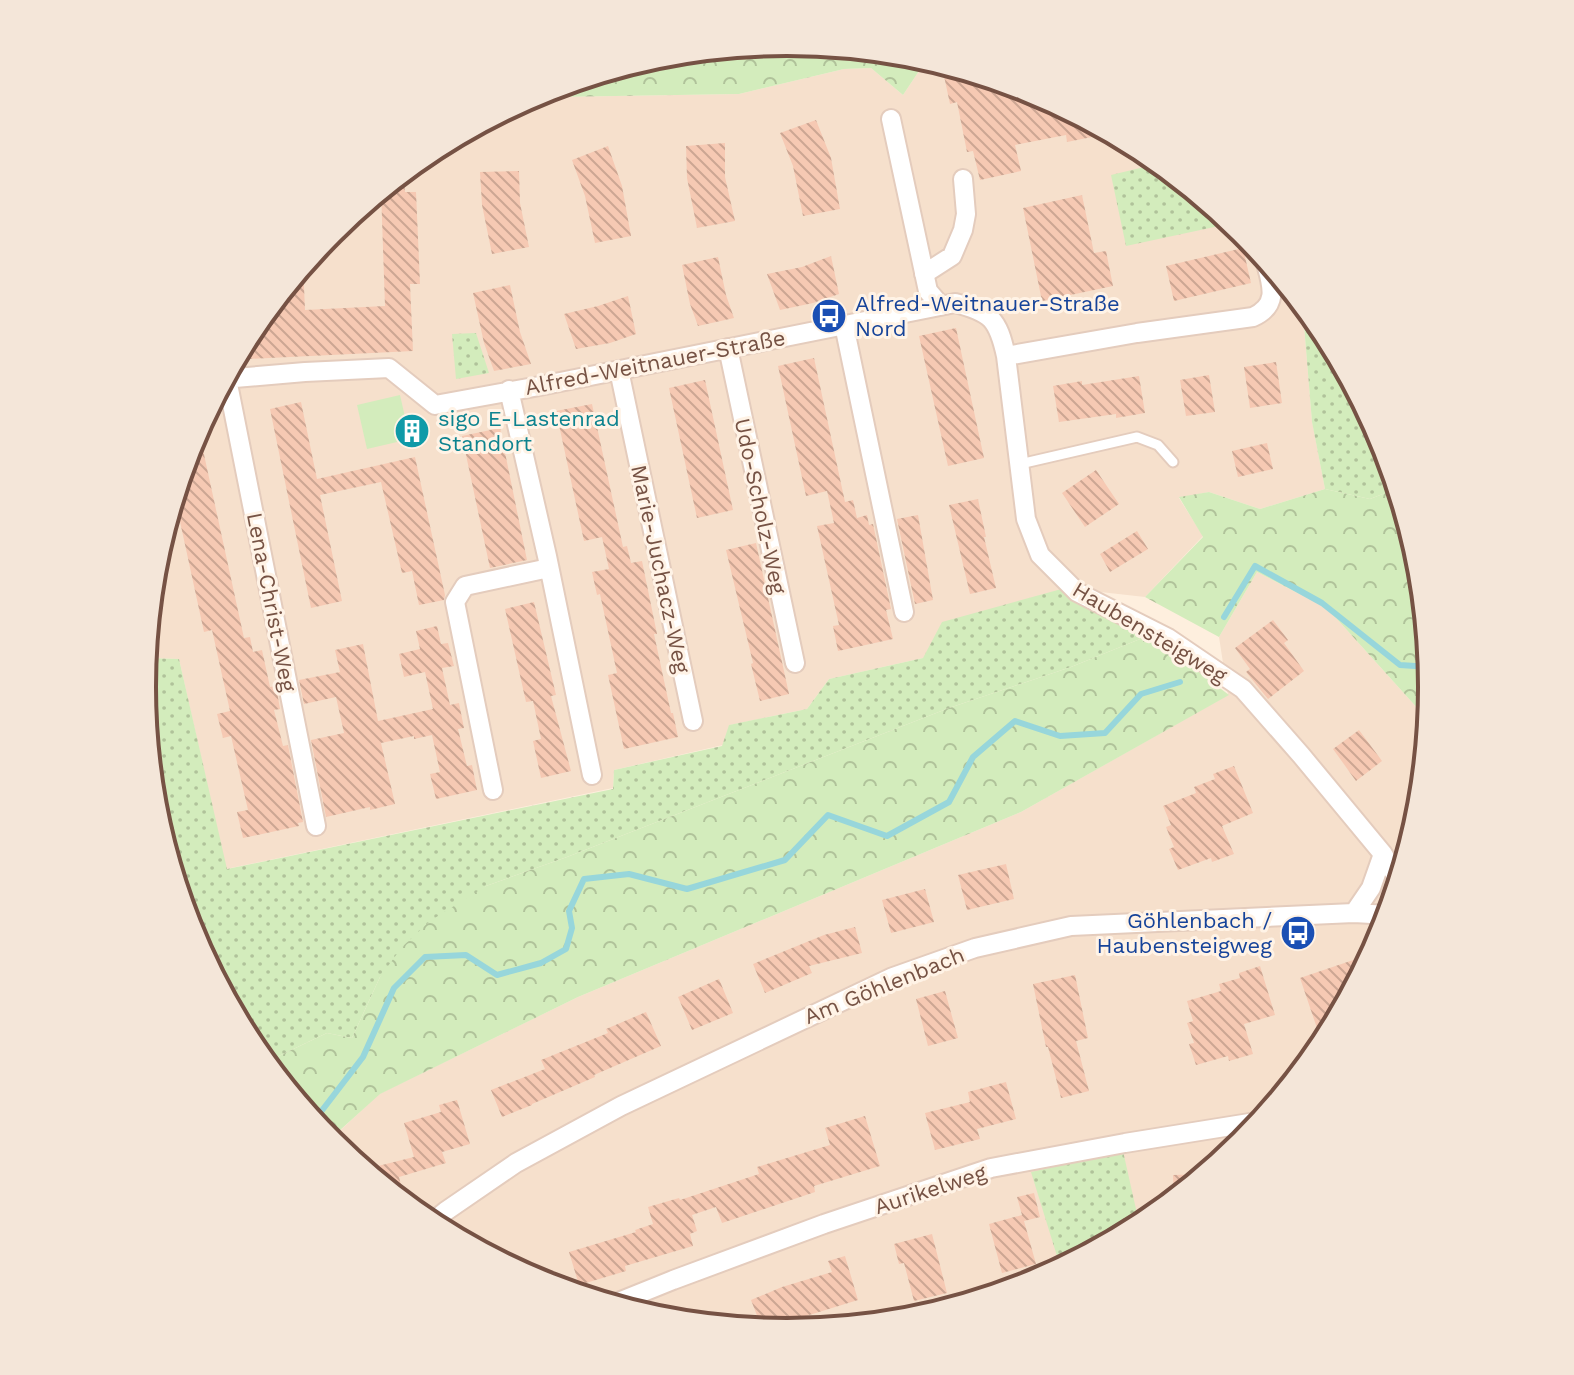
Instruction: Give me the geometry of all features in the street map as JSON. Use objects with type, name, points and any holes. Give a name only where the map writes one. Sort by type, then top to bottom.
[{"type":"street","points":[[891,119],[928,291],[948,305]]},
{"type":"street","points":[[924,274],[952,256],[963,230],[966,214],[963,179]]},
{"type":"street","points":[[1006,356],[1253,317],[1263,312],[1271,302],[1270,281]]},
{"type":"street","name":"Haubensteigweg","points":[[948,305],[977,309],[993,320],[1002,336],[1026,519],[1040,555],[1077,592],[1168,638],[1243,689],[1383,854],[1392,869]]},
{"type":"street","name":"Alfred-Weitnauer-Straße","points":[[237,378],[389,368],[435,405],[948,305]]},
{"type":"street","points":[[844,325],[904,612]]},
{"type":"street","name":"Udo-Scholz-Weg","points":[[728,348],[795,663]]},
{"type":"street","name":"Marie-Juchacz-Weg","points":[[619,370],[693,721]]},
{"type":"street","points":[[509,390],[592,775]]},
{"type":"street","name":"Lena-Christ-Weg","points":[[228,394],[316,826]]},
{"type":"street","points":[[493,790],[455,602],[465,586],[549,568]]},
{"type":"street","points":[[1354,913],[1371,888],[1383,854]]},
{"type":"street","name":"Am Göhlenbach","points":[[441,1216],[516,1163],[621,1106],[893,977],[975,948],[1071,926],[1376,914]]},
{"type":"street","name":"Aurikelweg","points":[[628,1298],[824,1224],[991,1168],[1243,1124]]},
{"type":"lane","points":[[1020,464],[1137,437],[1158,445],[1173,462]]},
{"type":"shaded area","points":[[871,68],[903,95],[919,70],[1029,104],[1138,162],[1171,186],[1234,241],[1262,271],[1304,326],[1312,421],[1325,489],[1260,509],[1209,492],[1179,498],[1203,536],[1145,597],[1065,588],[923,658],[829,679],[807,709],[730,725],[723,745],[614,770],[613,788],[226,869],[179,659],[157,658],[161,605],[177,524],[189,485],[221,408],[262,337],[312,271],[371,213],[436,162],[508,121],[565,97],[739,94],[844,69]]},
{"type":"shaded area","points":[[1257,572],[1327,608],[1418,708],[1406,811],[1385,890],[1353,967],[1334,1003],[1288,1072],[1234,1134],[1203,1162],[1138,1213],[1103,1234],[1029,1271],[910,1307],[828,1318],[746,1318],[705,1314],[664,1307],[584,1285],[508,1254],[436,1213],[403,1189],[338,1132],[379,1094],[578,997],[1021,812],[1228,695],[1219,637]]},
{"type":"green space","points":[[746,57],[828,57],[919,70],[903,95],[871,68],[844,69],[739,94],[565,97],[664,68]]},
{"type":"green space","points":[[1145,167],[1218,226],[1126,246],[1111,175]]},
{"type":"green space","points":[[1304,326],[1353,408],[1387,492],[1370,499],[1325,489],[1312,422]]},
{"type":"green space","points":[[476,333],[489,373],[456,379],[452,334]]},
{"type":"green space","points":[[400,395],[410,439],[367,449],[357,405]]},
{"type":"green space","points":[[1325,489],[1370,499],[1387,492],[1397,524],[1413,605],[1418,708],[1327,608],[1257,572],[1219,637],[1145,597],[1203,537],[1179,497],[1209,492],[1260,509]]},
{"type":"green space","points":[[1065,588],[1150,635],[1071,667],[949,708],[486,886],[380,977],[352,1038],[327,1033],[276,1057],[240,1003],[204,929],[177,851],[168,811],[157,729],[157,658],[179,659],[227,869],[613,789],[614,770],[722,746],[729,725],[807,709],[829,679],[923,658],[942,622]]},
{"type":"green space","points":[[1150,635],[1229,695],[1021,812],[578,997],[380,1094],[338,1132],[276,1057],[327,1033],[352,1038],[380,977],[402,947],[430,921],[486,886],[949,708],[1071,667]]},
{"type":"green space","points":[[1123,1151],[1137,1214],[1058,1258],[1031,1172]]},
{"type":"building","points":[[944,77],[1029,104],[1095,136],[1067,142],[1066,135],[1015,145],[1021,171],[980,180],[973,151],[967,152],[957,102],[950,104]]},
{"type":"building","points":[[816,120],[831,158],[840,209],[803,216],[793,166],[780,133]]},
{"type":"building","points":[[725,143],[725,177],[735,221],[697,228],[687,178],[686,146]]},
{"type":"building","points":[[608,146],[622,186],[631,236],[595,243],[585,196],[572,160]]},
{"type":"building","points":[[519,171],[520,203],[529,247],[492,254],[482,205],[480,172]]},
{"type":"building","points":[[404,185],[405,192],[416,192],[420,284],[410,284],[413,351],[248,359],[304,281],[305,310],[385,306],[381,204]]},
{"type":"building","points":[[1082,195],[1094,253],[1106,251],[1113,286],[1042,301],[1023,208]]},
{"type":"building","points":[[1241,248],[1251,283],[1174,301],[1166,266]]},
{"type":"building","points":[[831,256],[839,294],[780,310],[767,274],[802,267]]},
{"type":"building","points":[[718,257],[734,318],[698,326],[682,265]]},
{"type":"building","points":[[510,285],[520,332],[531,364],[494,371],[473,293]]},
{"type":"building","points":[[628,296],[636,334],[610,343],[576,349],[564,314]]},
{"type":"building","points":[[956,328],[984,458],[948,466],[919,336]]},
{"type":"building","points":[[814,358],[845,502],[853,500],[857,518],[867,515],[869,525],[873,524],[891,609],[886,610],[893,639],[838,651],[833,626],[839,625],[817,526],[834,523],[827,491],[806,496],[778,366]]},
{"type":"building","points":[[1276,362],[1282,403],[1250,408],[1244,367]]},
{"type":"building","points":[[1209,375],[1215,412],[1186,416],[1180,380]]},
{"type":"building","points":[[1139,376],[1145,413],[1059,422],[1053,386]]},
{"type":"building","points":[[705,380],[733,510],[697,518],[669,388]]},
{"type":"building","points":[[301,402],[317,479],[415,457],[444,600],[419,605],[412,571],[402,573],[381,482],[320,495],[342,601],[311,608],[270,409]]},
{"type":"building","points":[[592,404],[623,547],[627,546],[631,563],[642,561],[657,634],[654,634],[678,737],[624,749],[608,675],[617,673],[600,594],[597,595],[592,572],[609,569],[602,537],[584,541],[556,411]]},
{"type":"building","points":[[500,428],[527,560],[490,568],[462,436]]},
{"type":"building","points":[[1267,443],[1273,469],[1238,477],[1232,451]]},
{"type":"building","points":[[203,449],[244,638],[250,637],[253,652],[262,650],[270,687],[276,686],[280,709],[274,710],[283,746],[288,745],[303,822],[298,823],[299,826],[243,838],[237,812],[248,810],[231,736],[223,738],[217,714],[230,711],[212,630],[204,632],[179,517]]},
{"type":"building","points":[[1096,470],[1119,504],[1085,527],[1062,493]]},
{"type":"building","points":[[978,499],[996,588],[970,594],[949,505]]},
{"type":"building","points":[[918,515],[933,600],[915,604],[897,519]]},
{"type":"building","points":[[1137,531],[1148,549],[1110,572],[1100,554]]},
{"type":"building","points":[[756,543],[789,694],[760,701],[726,550]]},
{"type":"building","points":[[534,602],[556,695],[551,696],[571,771],[541,778],[533,741],[541,739],[533,701],[526,702],[505,609]]},
{"type":"building","points":[[1273,620],[1288,640],[1284,643],[1304,671],[1268,699],[1246,672],[1250,669],[1235,648]]},
{"type":"building","points":[[437,626],[441,644],[448,643],[454,666],[442,668],[450,705],[459,703],[464,728],[458,729],[467,766],[472,765],[477,790],[436,799],[430,774],[440,772],[432,735],[414,739],[414,736],[381,743],[395,804],[326,817],[311,740],[344,733],[336,697],[304,704],[299,680],[340,672],[335,650],[363,644],[378,721],[433,709],[425,672],[404,677],[399,654],[420,649],[416,631]]},
{"type":"building","points":[[1359,730],[1382,761],[1356,781],[1333,749]]},
{"type":"building","points":[[1234,766],[1253,813],[1222,826],[1234,854],[1212,862],[1211,858],[1178,870],[1169,849],[1174,847],[1166,827],[1171,825],[1163,806],[1196,793],[1194,787],[1215,779],[1213,774]]},
{"type":"building","points":[[1006,864],[1014,899],[967,910],[958,875]]},
{"type":"building","points":[[925,889],[934,922],[891,933],[882,900]]},
{"type":"building","points":[[855,927],[862,953],[809,966],[812,973],[765,993],[753,964],[824,935]]},
{"type":"building","points":[[1357,959],[1317,1029],[1300,978]]},
{"type":"building","points":[[1260,966],[1275,1015],[1244,1024],[1253,1054],[1229,1061],[1228,1056],[1196,1065],[1189,1044],[1194,1043],[1187,1023],[1193,1021],[1187,1001],[1221,991],[1219,984],[1240,978],[1239,973]]},
{"type":"building","points":[[1075,975],[1088,1038],[1076,1041],[1089,1091],[1061,1098],[1046,1047],[1033,984]]},
{"type":"building","points":[[719,979],[733,1013],[692,1030],[678,997]]},
{"type":"building","points":[[945,991],[958,1038],[928,1046],[916,999]]},
{"type":"building","points":[[646,1012],[661,1046],[502,1117],[491,1090],[545,1069],[541,1060],[608,1033],[606,1029]]},
{"type":"building","points":[[1006,1082],[1016,1119],[977,1129],[980,1139],[935,1150],[925,1113],[970,1102],[968,1092]]},
{"type":"building","points":[[457,1100],[470,1144],[442,1152],[446,1163],[399,1177],[402,1188],[376,1166],[414,1157],[404,1123],[441,1112],[439,1105]]},
{"type":"building","points":[[865,1116],[880,1166],[814,1186],[815,1192],[722,1223],[716,1207],[692,1215],[697,1231],[690,1234],[693,1246],[625,1266],[626,1271],[578,1283],[569,1252],[653,1224],[648,1207],[680,1200],[759,1174],[757,1167],[830,1145],[825,1128]]},
{"type":"building","points":[[1173,1175],[1188,1175],[1173,1187]]},
{"type":"building","points":[[1034,1193],[1040,1217],[1024,1221],[1036,1264],[1002,1273],[989,1224],[1022,1215],[1017,1197]]},
{"type":"building","points":[[932,1234],[947,1293],[914,1301],[904,1263],[899,1264],[894,1244]]},
{"type":"building","points":[[845,1256],[858,1300],[797,1319],[758,1318],[751,1300],[832,1272],[828,1261]]},
{"type":"waterway","points":[[1224,617],[1255,566],[1322,603],[1400,665],[1417,666]]},
{"type":"waterway","points":[[320,1113],[363,1057],[394,988],[425,957],[466,955],[497,975],[541,963],[566,949],[572,928],[569,911],[584,879],[629,874],[687,889],[785,860],[828,815],[887,836],[949,802],[973,757],[1015,721],[1060,736],[1105,733],[1141,694],[1180,682]]},
{"type":"place","name":"Alfred-Weitnauer-Straße Nord","points":[[829,316]]},
{"type":"place","name":"sigo E-Lastenrad Standort","points":[[412,431]]},
{"type":"place","name":"Göhlenbach / Haubensteigweg","points":[[1298,933]]}]
